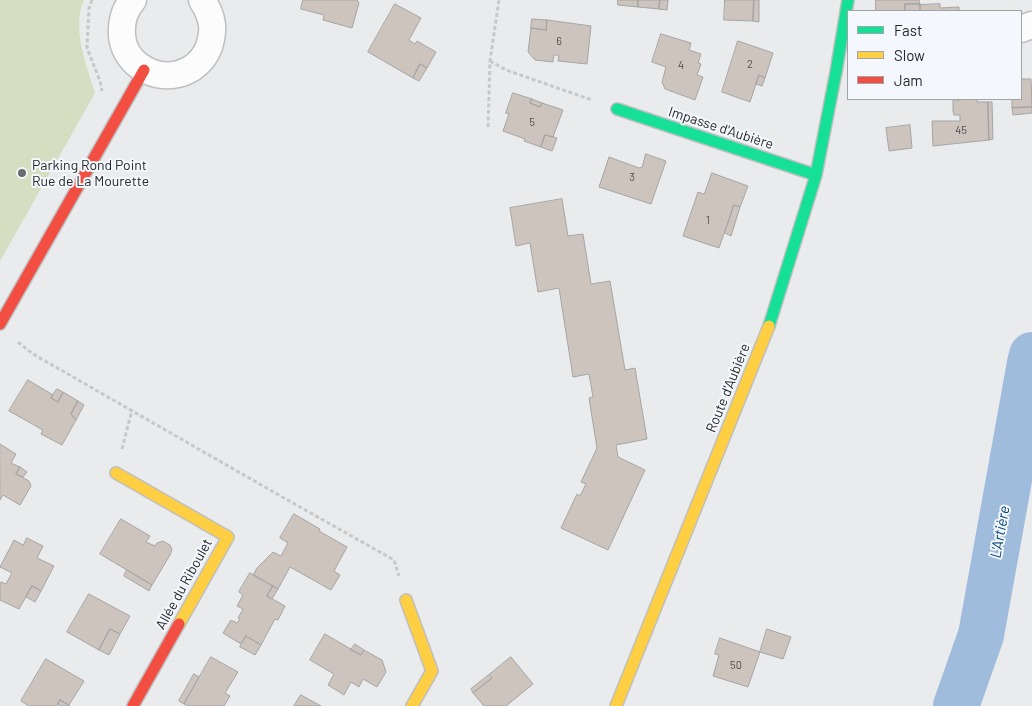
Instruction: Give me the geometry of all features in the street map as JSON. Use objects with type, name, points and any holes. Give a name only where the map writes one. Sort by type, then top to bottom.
[{"type":"street","points":[[133,0],[124,15],[121,28],[127,52],[134,62],[144,70],[167,76],[189,70],[206,54],[211,41],[212,26],[209,12],[202,0]]},
{"type":"street","name":"Route d'Aubière","points":[[616,706],[773,316],[816,175],[842,71],[847,12]]},
{"type":"street","points":[[0,324],[144,70]]},
{"type":"street","name":"Impasse d'Aubière","points":[[617,109],[816,175]]},
{"type":"street","name":"Allée du Riboulet","points":[[116,473],[228,537],[133,706]]},
{"type":"street","points":[[406,600],[432,671],[412,706]]},
{"type":"path","points":[[92,0],[89,8],[87,48],[100,80],[102,95]]},
{"type":"path","points":[[488,127],[490,61],[499,0]]},
{"type":"path","points":[[490,61],[506,70],[617,109]]},
{"type":"path","points":[[13,338],[33,354],[394,560],[406,600]]},
{"type":"path","points":[[116,473],[132,410]]},
{"type":"green space","name":"Parking Rond Point Rue de La Mourette","points":[[0,0],[84,0],[80,11],[80,34],[95,93],[0,261]]},
{"type":"building","points":[[303,0],[357,0],[359,3],[352,28],[323,20],[324,15],[301,9]]},
{"type":"building","points":[[618,0],[638,0],[638,7],[618,5]]},
{"type":"building","points":[[638,0],[660,0],[659,9],[638,7]]},
{"type":"building","points":[[660,0],[668,0],[667,10],[659,9]]},
{"type":"building","points":[[725,0],[754,0],[753,21],[724,20]]},
{"type":"building","points":[[754,0],[759,0],[759,22],[753,21]]},
{"type":"building","points":[[876,0],[919,0],[920,4],[905,4],[905,10],[876,10]]},
{"type":"building","points":[[395,4],[421,18],[409,40],[415,44],[417,41],[436,52],[427,68],[420,64],[413,78],[368,52]]},
{"type":"building","points":[[905,4],[920,4],[920,10],[905,10]]},
{"type":"building","points":[[940,4],[940,8],[959,7],[959,10],[920,10],[920,5]]},
{"type":"building","points":[[532,19],[547,20],[546,30],[531,28]]},
{"type":"building","points":[[547,20],[591,26],[587,64],[558,61],[559,55],[554,55],[553,62],[535,60],[528,52],[531,28],[546,30]]},
{"type":"building","points":[[661,34],[691,43],[689,50],[701,54],[698,63],[701,64],[697,75],[703,77],[695,100],[665,89],[662,82],[666,67],[652,62]]},
{"type":"building","points":[[738,41],[773,53],[765,78],[759,75],[750,102],[722,92]]},
{"type":"building","points":[[420,64],[427,68],[419,81],[413,78]]},
{"type":"building","points":[[759,75],[765,78],[762,86],[756,84]]},
{"type":"building","points":[[1022,79],[1031,79],[1032,107],[1012,108],[1012,100],[1022,100]]},
{"type":"building","points":[[513,93],[532,99],[530,103],[540,107],[542,103],[563,110],[553,137],[545,135],[541,147],[503,131],[509,114],[506,113]]},
{"type":"building","points":[[532,99],[542,103],[540,107],[530,103]]},
{"type":"building","points":[[953,100],[988,102],[989,140],[933,146],[932,121],[960,121],[960,115],[954,115]]},
{"type":"building","points":[[988,102],[992,102],[993,139],[989,140]]},
{"type":"building","points":[[1032,107],[1032,113],[1013,115],[1012,108]]},
{"type":"building","points":[[910,125],[912,148],[889,151],[886,128]]},
{"type":"building","points":[[545,135],[557,138],[552,151],[541,147]]},
{"type":"building","points":[[646,154],[666,161],[651,204],[599,187],[609,157],[639,168],[642,167]]},
{"type":"building","points":[[712,173],[748,186],[740,207],[734,205],[719,248],[683,236],[698,192],[704,194]]},
{"type":"building","points":[[562,199],[568,236],[583,234],[591,284],[610,281],[625,370],[635,368],[647,439],[616,445],[618,457],[645,470],[608,550],[561,528],[577,494],[580,496],[586,484],[581,482],[597,448],[589,398],[593,397],[589,374],[573,377],[559,288],[538,292],[530,243],[516,246],[510,208]]},
{"type":"building","points":[[734,205],[740,207],[731,236],[725,233]]},
{"type":"building","points":[[28,380],[53,395],[51,398],[58,402],[63,392],[78,401],[71,414],[76,420],[62,445],[41,434],[43,430],[9,411]]},
{"type":"building","points":[[57,389],[63,392],[58,402],[51,398]]},
{"type":"building","points":[[78,401],[84,405],[76,420],[71,414]]},
{"type":"building","points":[[0,444],[16,454],[11,463],[20,467],[16,474],[29,481],[31,486],[20,505],[3,495],[0,500]]},
{"type":"building","points":[[20,467],[27,472],[23,477],[16,474]]},
{"type":"building","points":[[294,514],[347,547],[334,571],[340,575],[331,590],[290,567],[278,589],[253,575],[257,568],[273,552],[281,556],[288,543],[280,538]]},
{"type":"building","points":[[121,519],[150,536],[146,542],[155,546],[163,541],[170,545],[172,550],[170,555],[152,585],[100,554]]},
{"type":"building","points":[[27,538],[43,546],[37,558],[54,566],[41,591],[32,586],[19,609],[0,600],[0,584],[1,582],[6,584],[12,573],[0,567],[14,540],[23,545]]},
{"type":"building","points":[[127,570],[152,585],[149,591],[124,576]]},
{"type":"building","points":[[250,573],[273,586],[267,596],[285,606],[278,620],[275,619],[261,645],[246,636],[241,644],[223,633],[231,620],[237,623],[240,619],[238,618],[243,609],[237,606],[243,595],[239,592]]},
{"type":"building","points":[[32,586],[41,591],[35,602],[26,597]]},
{"type":"building","points":[[273,586],[278,589],[272,599],[267,596]]},
{"type":"building","points":[[89,594],[130,616],[120,634],[110,629],[99,650],[67,632]]},
{"type":"building","points":[[110,629],[120,634],[109,655],[99,650]]},
{"type":"building","points":[[767,629],[791,637],[783,659],[760,652]]},
{"type":"building","points":[[325,634],[361,655],[364,650],[382,660],[386,672],[377,687],[363,679],[359,687],[351,682],[344,695],[328,685],[334,674],[310,660]]},
{"type":"building","points":[[246,636],[261,645],[255,655],[240,647]]},
{"type":"building","points":[[720,638],[760,652],[748,687],[713,676],[719,655],[715,654]]},
{"type":"building","points":[[355,644],[364,650],[361,655],[351,650]]},
{"type":"building","points":[[211,657],[238,672],[225,693],[230,696],[224,706],[188,706],[184,704]]},
{"type":"building","points":[[511,657],[533,684],[506,706],[484,706],[473,693],[492,678],[489,675]]},
{"type":"building","points":[[46,659],[84,681],[69,705],[60,700],[57,706],[29,706],[21,701]]},
{"type":"building","points":[[194,674],[199,677],[184,704],[179,701]]},
{"type":"building","points":[[489,675],[492,678],[473,693],[471,689]]},
{"type":"building","points":[[301,695],[321,706],[294,706]]},
{"type":"building","points":[[60,700],[69,705],[69,706],[58,704]]},
{"type":"waterway","name":"L'Artière","points":[[956,706],[981,635],[1032,355]]},
{"type":"traffic: fast","points":[[769,326],[816,175],[848,0]]},
{"type":"traffic: fast","points":[[617,109],[816,175]]},
{"type":"traffic: slow","points":[[616,706],[769,326]]},
{"type":"traffic: slow","points":[[116,473],[228,537],[179,624]]},
{"type":"traffic: slow","points":[[406,600],[432,671],[412,706]]},
{"type":"traffic: jam","points":[[0,324],[144,70]]},
{"type":"traffic: jam","points":[[133,706],[179,624]]},
{"type":"place","name":"Parking Rond Point Rue de La Mourette","points":[[22,173]]}]
